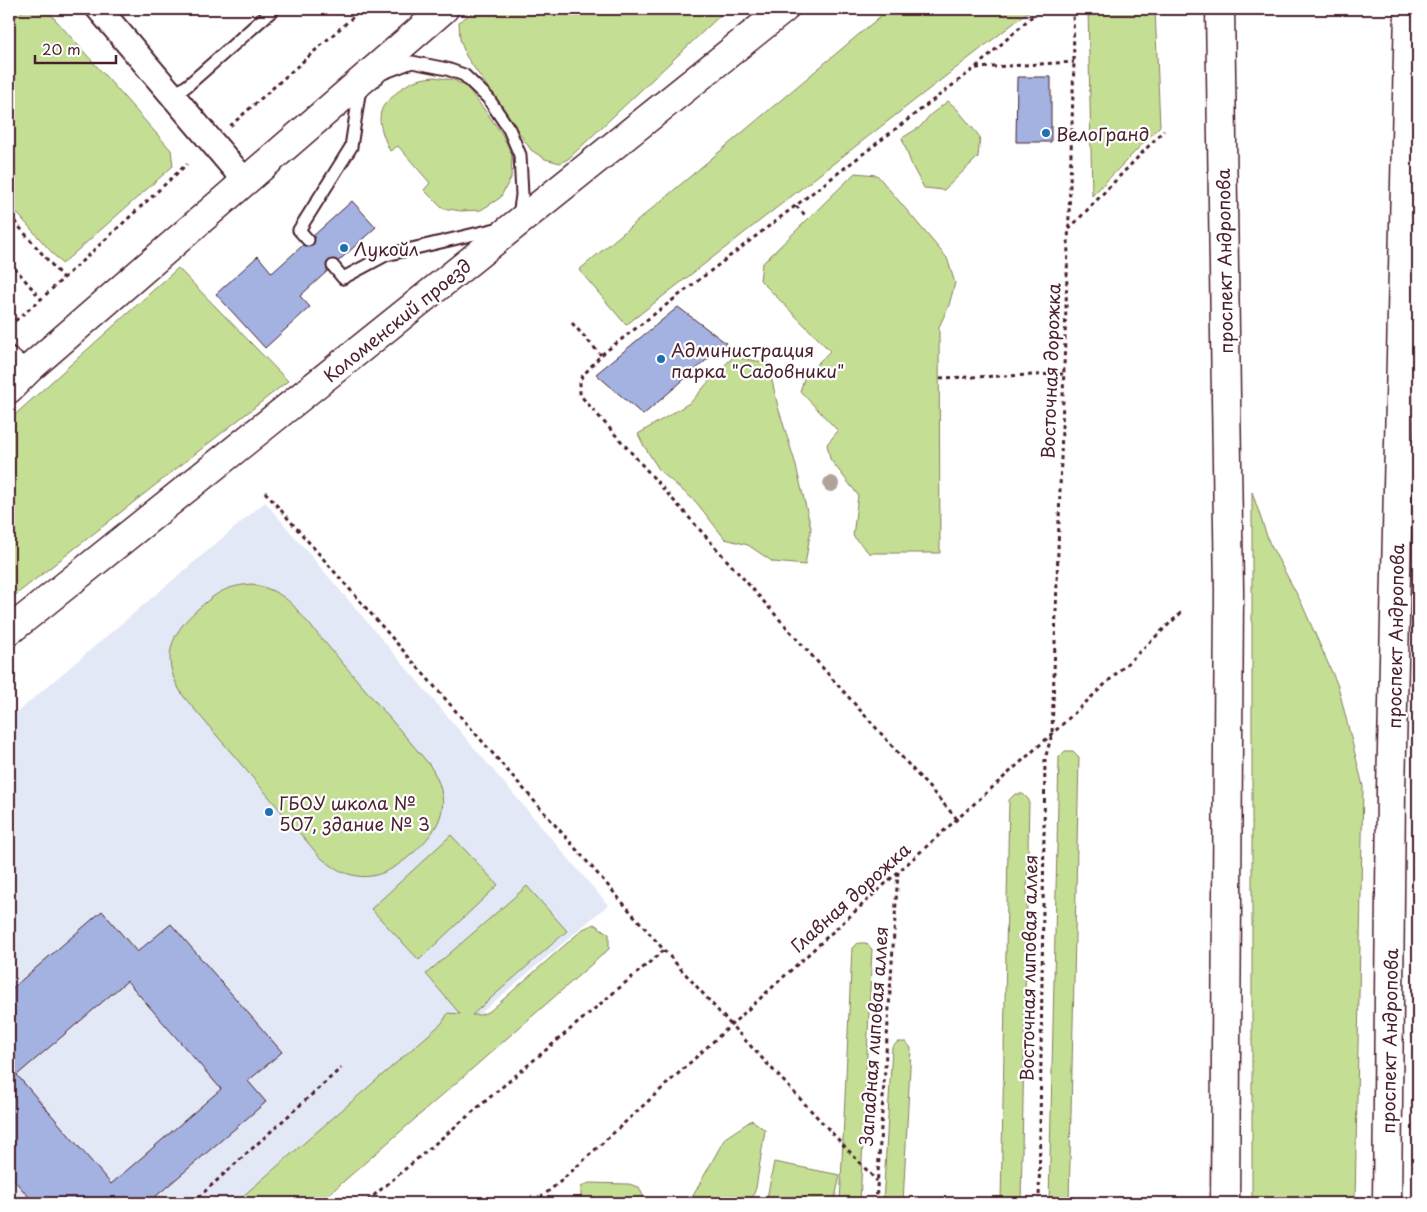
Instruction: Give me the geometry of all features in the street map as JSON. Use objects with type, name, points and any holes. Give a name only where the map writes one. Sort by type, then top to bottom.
[{"type":"main road","points":[[9,389],[30,368],[444,9]]},
{"type":"main road","name":"Коломенский проезд","points":[[9,631],[784,9]]},
{"type":"main road","name":"проспект Андропова","points":[[1220,9],[1229,590],[1225,1203]]},
{"type":"main road","name":"проспект Андропова","points":[[1387,1203],[1391,791],[1408,477],[1409,9]]},
{"type":"street","points":[[99,9],[245,181]]},
{"type":"lane","points":[[173,96],[274,9]]},
{"type":"lane","points":[[308,240],[299,230],[351,147],[362,80],[412,62],[447,69],[464,76],[488,98],[509,129],[520,155],[522,195],[518,224],[386,255],[343,278],[333,266]]},
{"type":"lane","points":[[9,352],[30,368]]},
{"type":"path","points":[[226,129],[362,9]]},
{"type":"path","points":[[958,819],[580,395],[580,379],[601,355],[975,68],[1040,9]]},
{"type":"path","name":"Восточная дорожка","points":[[1052,734],[1074,62],[1073,9]]},
{"type":"path","points":[[975,68],[1074,62]]},
{"type":"path","points":[[1068,229],[1164,130]]},
{"type":"path","points":[[9,326],[187,164]]},
{"type":"path","points":[[796,206],[806,216]]},
{"type":"path","points":[[9,215],[63,278]]},
{"type":"path","points":[[9,260],[41,298]]},
{"type":"path","points":[[572,323],[601,355]]},
{"type":"path","points":[[940,378],[1063,374]]},
{"type":"path","points":[[265,492],[664,950],[731,1025],[878,1181]]},
{"type":"path","name":"Главная дорожка","points":[[534,1203],[561,1181],[898,872],[1052,734],[1184,610]]},
{"type":"path","name":"Восточная липовая аллея","points":[[1039,1203],[1045,759],[1052,734]]},
{"type":"path","name":"Западная липовая аллея","points":[[876,1203],[898,872]]},
{"type":"path","points":[[365,1203],[664,950]]},
{"type":"path","points":[[192,1203],[341,1068]]},
{"type":"shaded area","name":"ГБОУ школа № 507, здание № 3","points":[[265,502],[608,905],[258,1203],[9,1203],[9,719]]},
{"type":"green space","points":[[25,9],[46,9],[171,150],[173,166],[62,264],[9,204],[9,23]]},
{"type":"green space","points":[[477,9],[727,9],[568,159],[560,163],[545,159],[531,150],[466,56],[460,39],[459,22]]},
{"type":"green space","points":[[889,9],[1032,9],[626,325],[579,270]]},
{"type":"green space","points":[[1088,9],[1155,9],[1160,126],[1092,196]]},
{"type":"green space","points":[[434,77],[454,80],[467,87],[501,132],[512,154],[511,178],[500,198],[481,210],[461,211],[442,208],[424,190],[430,183],[398,146],[390,151],[383,134],[380,115],[386,103],[409,83]]},
{"type":"green space","points":[[948,101],[980,137],[978,157],[944,190],[924,188],[912,166],[902,138],[920,127],[930,115]]},
{"type":"green space","points":[[855,173],[877,175],[947,258],[955,283],[949,305],[939,327],[940,553],[869,553],[853,536],[858,495],[830,459],[827,444],[838,431],[800,391],[805,376],[830,351],[760,280],[762,264]]},
{"type":"green space","points":[[178,268],[288,381],[9,600],[9,420]]},
{"type":"green space","points":[[733,357],[768,363],[811,528],[805,565],[773,562],[748,545],[725,539],[696,502],[660,471],[638,434],[691,402]]},
{"type":"green space","points":[[1252,492],[1269,542],[1301,602],[1338,686],[1363,786],[1355,1203],[1252,1203]]},
{"type":"green space","points":[[252,584],[274,591],[292,604],[429,764],[436,777],[443,801],[438,823],[423,844],[389,870],[378,875],[355,876],[332,866],[320,857],[184,697],[177,685],[170,661],[174,640],[180,629],[198,609],[217,594],[236,586]]},
{"type":"green space","points":[[1065,751],[1073,751],[1079,757],[1069,1203],[1049,1203],[1059,757]]},
{"type":"green space","points":[[1015,794],[1023,794],[1029,800],[1021,1203],[1001,1203],[1009,800]]},
{"type":"green space","points":[[451,835],[498,885],[419,960],[371,909]]},
{"type":"green space","points":[[527,886],[567,931],[472,1015],[480,1015],[490,1011],[583,929],[594,924],[609,934],[609,949],[319,1203],[235,1203],[442,1023],[448,1013],[460,1014],[426,974]]},
{"type":"green space","points":[[858,943],[866,943],[872,949],[860,1203],[840,1203],[852,948]]},
{"type":"green space","points":[[898,1042],[906,1042],[911,1048],[903,1203],[883,1203],[892,1047]]},
{"type":"green space","points":[[752,1120],[765,1130],[756,1188],[750,1203],[689,1203],[725,1138]]},
{"type":"green space","points":[[774,1162],[840,1175],[834,1203],[766,1203]]},
{"type":"green space","points":[[589,1183],[629,1184],[639,1187],[645,1203],[581,1203],[581,1187]]},
{"type":"building","points":[[1017,77],[1051,77],[1051,142],[1016,142]]},
{"type":"building","points":[[352,201],[376,227],[300,296],[310,307],[265,348],[216,294],[258,256],[272,273]]},
{"type":"building","name":"Администрация парка \"Садовники\"","points":[[678,307],[726,343],[643,415],[596,374]]},
{"type":"building","points":[[102,911],[137,952],[171,924],[282,1052],[248,1081],[266,1102],[148,1203],[34,1203],[9,1174],[9,991]],"holes":[[[127,981],[221,1089],[111,1184],[17,1075]]]},
{"type":"place","name":"ВелоГранд","points":[[1046,133]]},
{"type":"place","name":"Лукойл","points":[[344,248]]},
{"type":"place","name":"Администрация парка \"Садовники\"","points":[[661,359]]},
{"type":"place","name":"ГБОУ школа № 507, здание № 3","points":[[269,812]]}]
